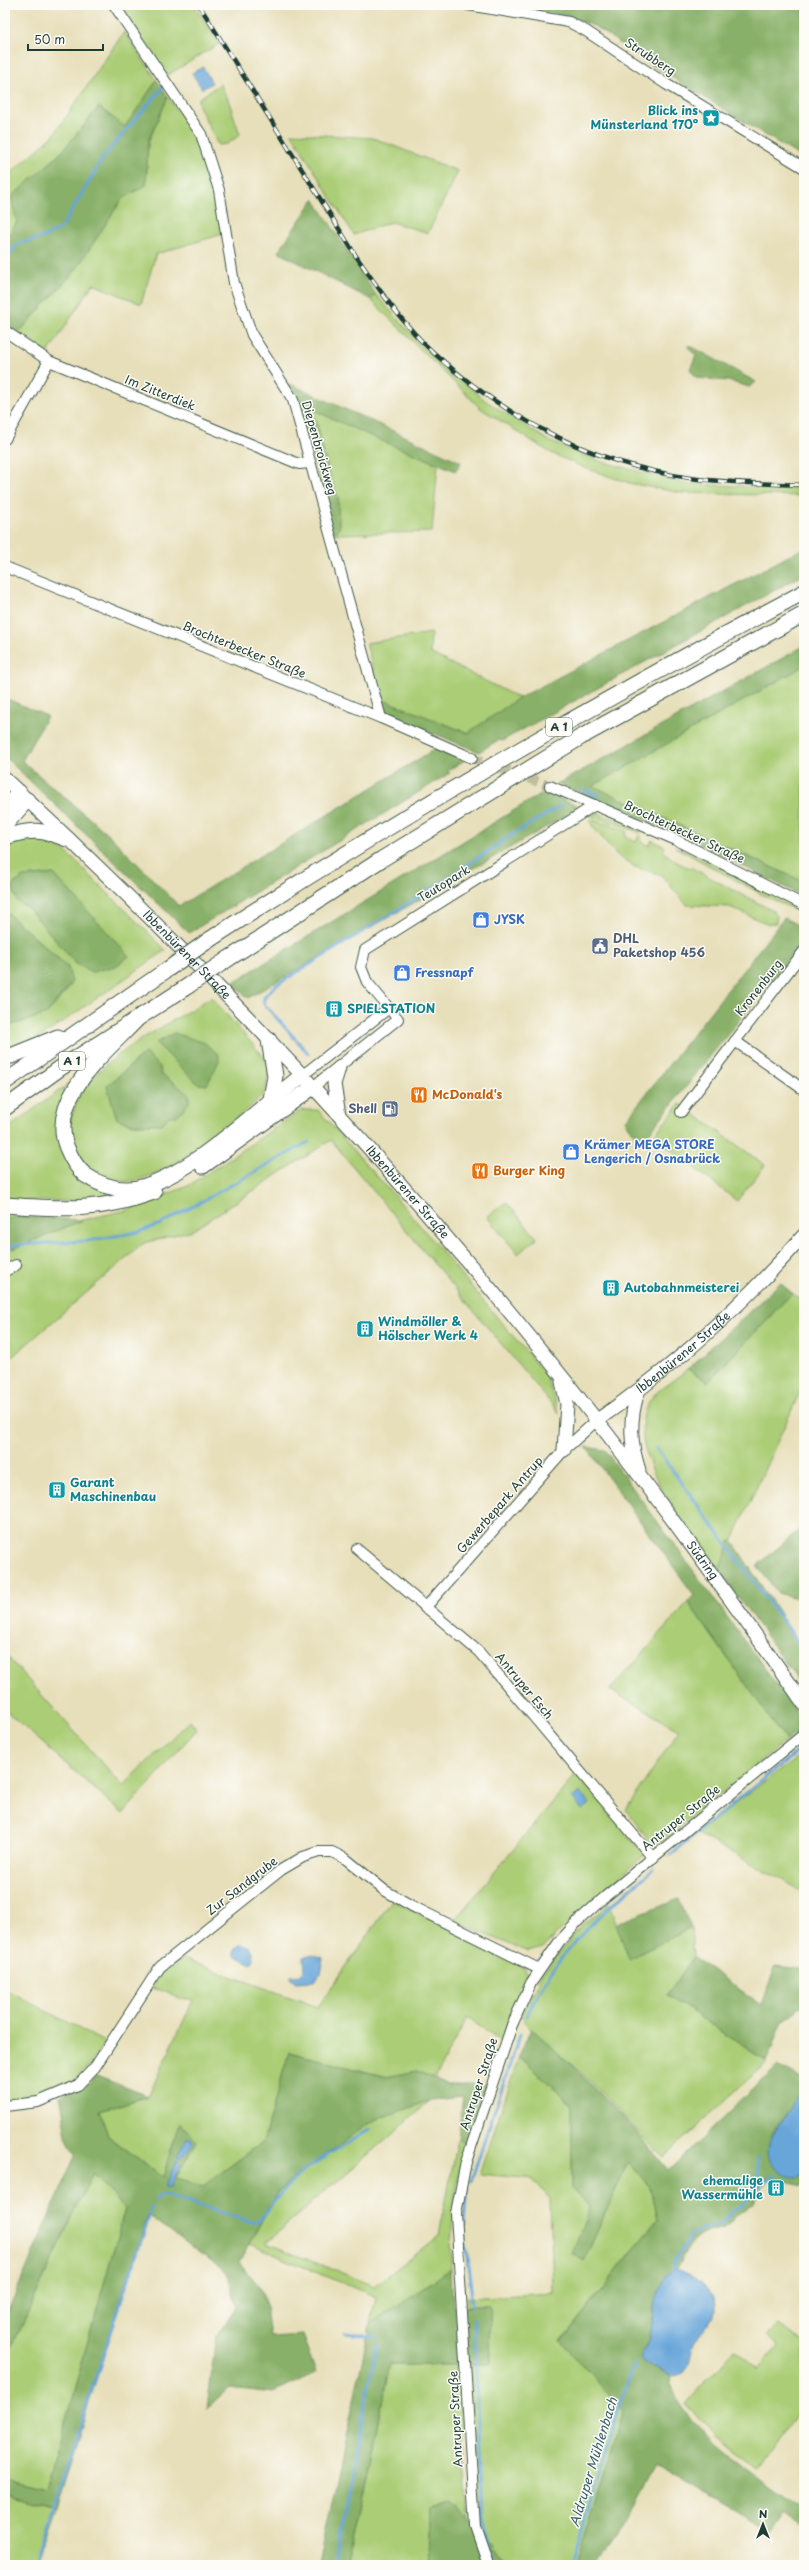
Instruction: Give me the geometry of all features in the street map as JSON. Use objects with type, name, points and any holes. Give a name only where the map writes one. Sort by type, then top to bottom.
[{"type":"highway","name":"A 1","points":[[5,1082],[209,940],[318,869],[635,683],[804,592]]},
{"type":"highway","name":"A 1","points":[[5,1108],[140,1016],[382,859],[574,741],[804,614]]},
{"type":"highway","points":[[5,809],[23,796]]},
{"type":"highway","points":[[5,825],[23,796]]},
{"type":"highway","points":[[5,837],[23,832],[44,830],[67,839]]},
{"type":"highway","points":[[5,1056],[11,1056],[51,1041],[109,1010]]},
{"type":"highway","points":[[140,1016],[86,1075],[66,1103],[62,1131],[65,1143],[76,1165],[92,1180],[115,1189],[144,1187],[164,1179],[208,1150],[302,1075]]},
{"type":"highway","points":[[269,1040],[275,1076],[271,1099]]},
{"type":"highway","points":[[5,1206],[74,1210],[106,1206],[155,1192],[206,1164],[313,1087]]},
{"type":"main road","name":"Ibbenbürener Straße","points":[[5,779],[199,968],[302,1075],[488,1287],[596,1421],[638,1392],[709,1334],[764,1281],[804,1235]]},
{"type":"main road","points":[[339,1068],[334,1084],[340,1117]]},
{"type":"main road","points":[[562,1378],[567,1404],[564,1450]]},
{"type":"main road","points":[[638,1392],[633,1408],[630,1427],[632,1450],[642,1480]]},
{"type":"main road","name":"Südring","points":[[596,1421],[642,1480],[804,1704]]},
{"type":"street","name":"Diepenbroickweg","points":[[114,5],[201,134],[219,190],[234,283],[252,335],[293,400],[382,718]]},
{"type":"street","name":"Strubberg","points":[[468,5],[569,22],[586,31],[666,84],[804,168]]},
{"type":"street","name":"Im Zitterdiek","points":[[5,331],[49,361],[299,464],[310,463]]},
{"type":"street","points":[[5,439],[49,361]]},
{"type":"street","name":"Brochterbecker Straße","points":[[5,567],[382,718],[472,758]]},
{"type":"street","name":"Brochterbecker Straße","points":[[550,786],[676,840],[804,905]]},
{"type":"street","name":"Teutopark","points":[[313,1087],[339,1068],[398,1019],[367,982],[361,967],[365,950],[595,805]]},
{"type":"street","name":"Kronenburg","points":[[681,1112],[804,951]]},
{"type":"street","points":[[302,1075],[389,1008]]},
{"type":"street","points":[[735,1041],[804,1090]]},
{"type":"street","points":[[5,1271],[16,1265]]},
{"type":"street","name":"Gewerbepark Antrup","points":[[425,1608],[486,1542],[564,1450],[596,1421]]},
{"type":"street","name":"Antruper Esch","points":[[356,1549],[479,1652],[653,1858]]},
{"type":"street","name":"Antruper Straße","points":[[488,2565],[475,2527],[456,2213],[464,2169],[512,2025],[539,1969],[579,1920],[804,1734]]},
{"type":"street","name":"Zur Sandgrube","points":[[5,2106],[38,2102],[78,2085],[95,2067],[160,1967],[281,1870],[303,1857],[319,1852],[332,1852],[346,1859],[384,1890],[412,1906],[539,1969]]},
{"type":"green space","points":[[119,5],[194,5],[219,44],[166,76]]},
{"type":"green space","points":[[500,5],[804,5],[804,159],[646,61],[596,27],[572,17]]},
{"type":"green space","points":[[124,32],[157,80],[125,127],[99,107],[61,153],[5,240],[5,178],[53,136]]},
{"type":"green space","points":[[157,80],[168,97],[148,141],[146,185],[122,199],[75,271],[18,333],[5,324],[5,240],[17,222],[11,197],[61,153],[99,107],[125,127]]},
{"type":"green space","points":[[220,84],[228,99],[240,135],[227,144],[218,145],[199,106],[198,99]]},
{"type":"green space","points":[[168,97],[194,136],[214,191],[223,234],[156,254],[141,304],[93,284],[48,353],[18,333],[75,271],[122,199],[146,185],[148,143]]},
{"type":"green space","points":[[291,133],[373,138],[458,171],[428,233],[391,222],[354,235]]},
{"type":"green space","points":[[314,199],[376,295],[370,299],[278,252]]},
{"type":"green space","points":[[376,295],[427,351],[486,401],[551,442],[600,461],[685,484],[804,488],[804,496],[681,493],[629,483],[585,468],[551,453],[480,408],[370,299]]},
{"type":"green space","points":[[689,345],[756,382],[749,387],[728,381],[697,378],[690,369],[696,356],[688,347]]},
{"type":"green space","points":[[288,383],[461,462],[456,471],[377,439],[309,408],[298,407]]},
{"type":"green space","points":[[300,407],[309,408],[438,464],[432,532],[336,534],[339,528],[338,497],[307,414],[303,416]]},
{"type":"green space","points":[[307,414],[316,419],[332,487],[338,497],[339,528],[333,535],[302,417]]},
{"type":"green space","points":[[804,548],[804,574],[502,741],[498,740],[479,752],[385,713],[381,699],[468,733],[519,698]]},
{"type":"green space","points":[[431,633],[430,653],[519,698],[468,733],[381,699],[366,643]]},
{"type":"green space","points":[[804,646],[804,666],[593,786],[804,882],[802,896],[690,839],[558,784]]},
{"type":"green space","points":[[804,666],[804,882],[592,786]]},
{"type":"green space","points":[[5,698],[47,716],[22,761],[109,835],[179,906],[435,749],[465,760],[447,771],[450,773],[189,933],[5,757]]},
{"type":"green space","points":[[544,792],[581,807],[248,998],[232,983]]},
{"type":"green space","points":[[594,812],[627,823],[642,833],[589,815]]},
{"type":"green space","points":[[590,819],[627,831],[625,836],[636,842],[639,835],[642,837],[641,842],[649,846],[652,840],[665,847],[663,851],[681,864],[692,868],[773,911],[777,916],[776,923],[767,924],[730,907],[687,905],[661,875],[635,867],[617,855],[592,826]]},
{"type":"green space","points":[[30,839],[51,843],[66,852],[166,950],[44,1035],[18,1046],[5,1049],[5,1027],[47,1014],[71,985],[68,967],[5,911],[5,845]],"holes":[[[54,874],[76,964],[30,910],[17,901],[12,886],[23,877]]]},
{"type":"green space","points":[[675,847],[687,851],[804,910],[804,914],[763,895]]},
{"type":"green space","points":[[54,874],[129,956],[116,966],[92,972],[76,964],[30,910],[17,901],[12,885],[23,877]]},
{"type":"green space","points":[[5,911],[68,968],[72,982],[47,1014],[5,1027]]},
{"type":"green space","points":[[784,918],[804,928],[804,939],[641,1143],[625,1121]]},
{"type":"green space","points":[[211,997],[264,1057],[269,1068],[266,1092],[224,1129],[165,1169],[149,1176],[133,1180],[117,1181],[102,1177],[88,1166],[76,1149],[73,1141],[71,1125],[77,1101],[85,1087],[97,1073],[111,1061],[145,1037]],"holes":[[[145,1053],[160,1067],[162,1124],[134,1124],[117,1119],[107,1086]]]},
{"type":"green space","points":[[174,1033],[205,1043],[219,1055],[219,1061],[207,1085],[198,1084],[156,1043]]},
{"type":"green space","points":[[145,1053],[160,1067],[161,1074],[189,1094],[189,1103],[177,1116],[169,1116],[162,1124],[134,1124],[117,1119],[107,1086]]},
{"type":"green space","points":[[74,1080],[67,1157],[129,1193],[111,1202],[5,1200],[5,1130]]},
{"type":"green space","points":[[680,1104],[765,1165],[737,1201],[653,1136]]},
{"type":"green space","points":[[302,1110],[318,1110],[406,1209],[545,1374],[559,1413],[331,1140],[193,1230],[144,1243],[5,1363],[5,1242],[13,1249],[83,1220],[127,1210],[188,1186]]},
{"type":"green space","points":[[506,1202],[537,1238],[518,1254],[487,1217]]},
{"type":"green space","points":[[5,1216],[83,1220],[13,1249],[5,1242]]},
{"type":"green space","points":[[780,1283],[792,1293],[708,1382],[688,1369]]},
{"type":"green space","points":[[792,1293],[804,1302],[804,1383],[719,1570],[676,1513],[662,1490],[651,1466],[644,1442],[643,1420],[650,1400],[653,1396],[688,1369],[708,1382]]},
{"type":"green space","points":[[586,1447],[605,1450],[804,1722],[804,1728],[786,1741],[688,1602],[694,1595]]},
{"type":"green space","points":[[804,1521],[804,1600],[778,1593],[757,1566],[802,1527]]},
{"type":"green space","points":[[731,1539],[804,1651],[804,1689],[719,1570]]},
{"type":"green space","points":[[688,1602],[786,1741],[654,1847],[626,1810],[679,1730],[610,1690]]},
{"type":"green space","points":[[5,1654],[123,1786],[190,1720],[197,1729],[123,1814],[5,1710]]},
{"type":"green space","points":[[800,1755],[804,1761],[804,1892],[696,1833]]},
{"type":"green space","points":[[576,1774],[645,1855],[575,1916],[543,1948],[528,1952],[454,1921]]},
{"type":"green space","points":[[679,1899],[691,1928],[629,1959],[616,1924]]},
{"type":"green space","points":[[392,1900],[521,1965],[527,1975],[502,2041],[467,2018],[434,2079],[417,2071],[387,2077],[289,2052],[263,2142],[203,2186],[175,2179],[197,2141],[179,2124],[163,2177],[108,2136],[100,2111],[148,2096],[193,2001],[151,1988],[163,1970],[183,1959],[318,2007]]},
{"type":"green space","points":[[609,1904],[629,1958],[691,1928],[693,1957],[667,1995],[767,2062],[664,2157],[597,2088],[544,2041],[521,2017],[542,1973],[581,1926]]},
{"type":"green space","points":[[693,1957],[762,2005],[775,1967],[804,1970],[804,2006],[783,2021],[767,2062],[667,1995]]},
{"type":"green space","points":[[5,1989],[104,2042],[87,2068],[74,2081],[50,2092],[5,2100]]},
{"type":"green space","points":[[531,2028],[602,2096],[636,2132],[668,2170],[778,2066],[804,2080],[804,2094],[796,2100],[775,2129],[769,2143],[768,2150],[773,2164],[783,2174],[798,2178],[804,2173],[804,2186],[766,2178],[752,2205],[736,2215],[724,2228],[703,2233],[689,2245],[676,2269],[669,2273],[659,2290],[647,2347],[640,2357],[644,2363],[671,2376],[673,2392],[684,2411],[701,2430],[746,2468],[804,2509],[804,2526],[782,2510],[769,2532],[654,2464],[609,2547],[593,2565],[576,2565],[624,2411],[561,2342],[657,2220],[650,2187],[628,2162],[584,2261],[572,2253],[590,2207],[572,2187],[572,2105],[519,2056]]},
{"type":"green space","points":[[289,2052],[386,2077],[417,2071],[448,2085],[487,2085],[467,2143],[458,2139],[463,2097],[431,2100],[368,2123],[278,2191],[239,2262],[264,2292],[270,2337],[302,2335],[316,2373],[274,2393],[230,2388],[207,2409],[216,2336],[237,2307],[227,2272],[148,2215],[56,2508],[5,2494],[5,2480],[46,2490],[125,2209],[93,2173],[5,2361],[5,2318],[76,2154],[69,2146],[60,2095],[90,2082],[94,2075],[148,2096],[100,2111],[108,2136],[163,2177],[179,2123],[197,2141],[175,2179],[203,2186],[263,2142]]},
{"type":"green space","points":[[519,2056],[572,2105],[572,2187],[590,2207],[573,2253],[584,2261],[628,2161],[650,2187],[657,2220],[561,2341],[624,2411],[576,2565],[509,2565],[493,2541],[481,2530],[470,2364],[491,2363],[489,2306],[467,2306],[467,2298],[553,2293],[550,2199],[533,2179],[480,2174]]},
{"type":"green space","points":[[431,2100],[266,2243],[375,2286],[439,2235],[458,2139],[467,2143],[454,2205],[451,2269],[370,2324],[376,2297],[249,2244],[278,2191],[368,2122]]},
{"type":"green space","points":[[93,2173],[125,2209],[46,2490],[5,2480],[5,2361]]},
{"type":"green space","points":[[451,2269],[453,2307],[489,2306],[491,2364],[390,2364],[348,2565],[319,2565],[370,2324]]},
{"type":"green space","points":[[777,2324],[804,2342],[804,2403],[759,2470],[728,2445],[685,2405],[735,2349],[759,2369],[778,2346],[767,2335]]},
{"type":"green space","points":[[390,2364],[457,2364],[468,2520],[452,2503],[431,2508],[427,2565],[348,2565]]},
{"type":"green space","points":[[5,2494],[56,2508],[35,2565],[5,2565]]},
{"type":"green space","points":[[452,2503],[493,2541],[509,2565],[427,2565],[431,2508]]},
{"type":"water","points":[[203,67],[212,83],[202,89],[192,73]]},
{"type":"water","points":[[580,1792],[590,1804],[582,1810],[572,1798]]},
{"type":"water","points":[[240,1944],[249,1947],[252,1951],[254,1960],[251,1964],[234,1955],[234,1950]]},
{"type":"water","points":[[312,1954],[323,1958],[320,1974],[315,1981],[296,1982],[291,1979],[291,1976],[301,1975],[305,1971],[304,1957]]},
{"type":"water","points":[[804,2094],[804,2173],[798,2178],[791,2178],[776,2169],[768,2155],[768,2148],[777,2128],[796,2100]]},
{"type":"water","points":[[187,2138],[192,2140],[193,2143],[181,2159],[177,2156]]},
{"type":"water","points":[[177,2161],[181,2164],[171,2187],[165,2187]]},
{"type":"water","points":[[676,2269],[691,2275],[705,2286],[714,2300],[715,2309],[711,2321],[695,2342],[689,2364],[686,2369],[683,2373],[671,2376],[644,2363],[640,2357],[647,2347],[651,2333],[659,2290],[669,2273]]},
{"type":"waterway","points":[[5,259],[18,244],[47,236],[62,227],[104,156],[164,86]]},
{"type":"waterway","points":[[583,792],[585,790],[599,796]]},
{"type":"waterway","points":[[308,1053],[264,1004],[264,997],[275,986],[446,880],[510,836],[561,806]]},
{"type":"waterway","points":[[5,1251],[14,1245],[87,1241],[138,1232],[161,1224],[309,1142]]},
{"type":"waterway","points":[[656,1448],[804,1650]]},
{"type":"waterway","points":[[670,1855],[800,1749]]},
{"type":"waterway","points":[[527,2015],[538,1992],[566,1952],[598,1917],[654,1869]]},
{"type":"waterway","points":[[471,2181],[520,2034]]},
{"type":"waterway","points":[[155,2201],[158,2197],[166,2195],[252,2222],[258,2222],[284,2189],[310,2166],[369,2129]]},
{"type":"waterway","points":[[758,2158],[757,2180],[762,2186]]},
{"type":"waterway","name":"Aldruper Mühlenbach","points":[[760,2188],[773,2175]]},
{"type":"waterway","points":[[468,2188],[464,2232],[473,2306]]},
{"type":"waterway","name":"Aldruper Mühlenbach","points":[[673,2273],[673,2264],[691,2235],[704,2228],[719,2225],[733,2210],[742,2206],[749,2197]]},
{"type":"waterway","points":[[34,2565],[152,2208]]},
{"type":"waterway","points":[[474,2319],[483,2518],[491,2550],[498,2565]]},
{"type":"waterway","points":[[345,2333],[377,2336]]},
{"type":"waterway","points":[[335,2565],[377,2344]]},
{"type":"waterway","name":"Aldruper Mühlenbach","points":[[572,2565],[628,2378],[635,2365]]},
{"type":"tunnel","points":[[472,758],[550,786]]},
{"type":"railway","points":[[199,5],[356,256],[374,282],[413,332],[435,354],[463,377],[492,399],[522,418],[586,450],[620,462],[654,471],[704,480],[804,485]]},
{"type":"place","name":"Blick ins Münsterland 170°","points":[[711,118]]},
{"type":"place","name":"JYSK","points":[[481,920]]},
{"type":"place","name":"DHL Paketshop 456","points":[[600,946]]},
{"type":"place","name":"Fressnapf","points":[[402,973]]},
{"type":"place","name":"SPIELSTATION","points":[[334,1009]]},
{"type":"place","name":"McDonald's","points":[[419,1095]]},
{"type":"place","name":"Shell","points":[[390,1109]]},
{"type":"place","name":"Krämer MEGA STORE Lengerich / Osnabrück","points":[[571,1152]]},
{"type":"place","name":"Burger King","points":[[480,1171]]},
{"type":"place","name":"Autobahnmeisterei","points":[[611,1288]]},
{"type":"place","name":"Windmöller & Hölscher Werk 4","points":[[365,1329]]},
{"type":"place","name":"Garant Maschinenbau","points":[[57,1490]]},
{"type":"place","name":"ehemalige Wassermühle","points":[[776,2188]]}]
